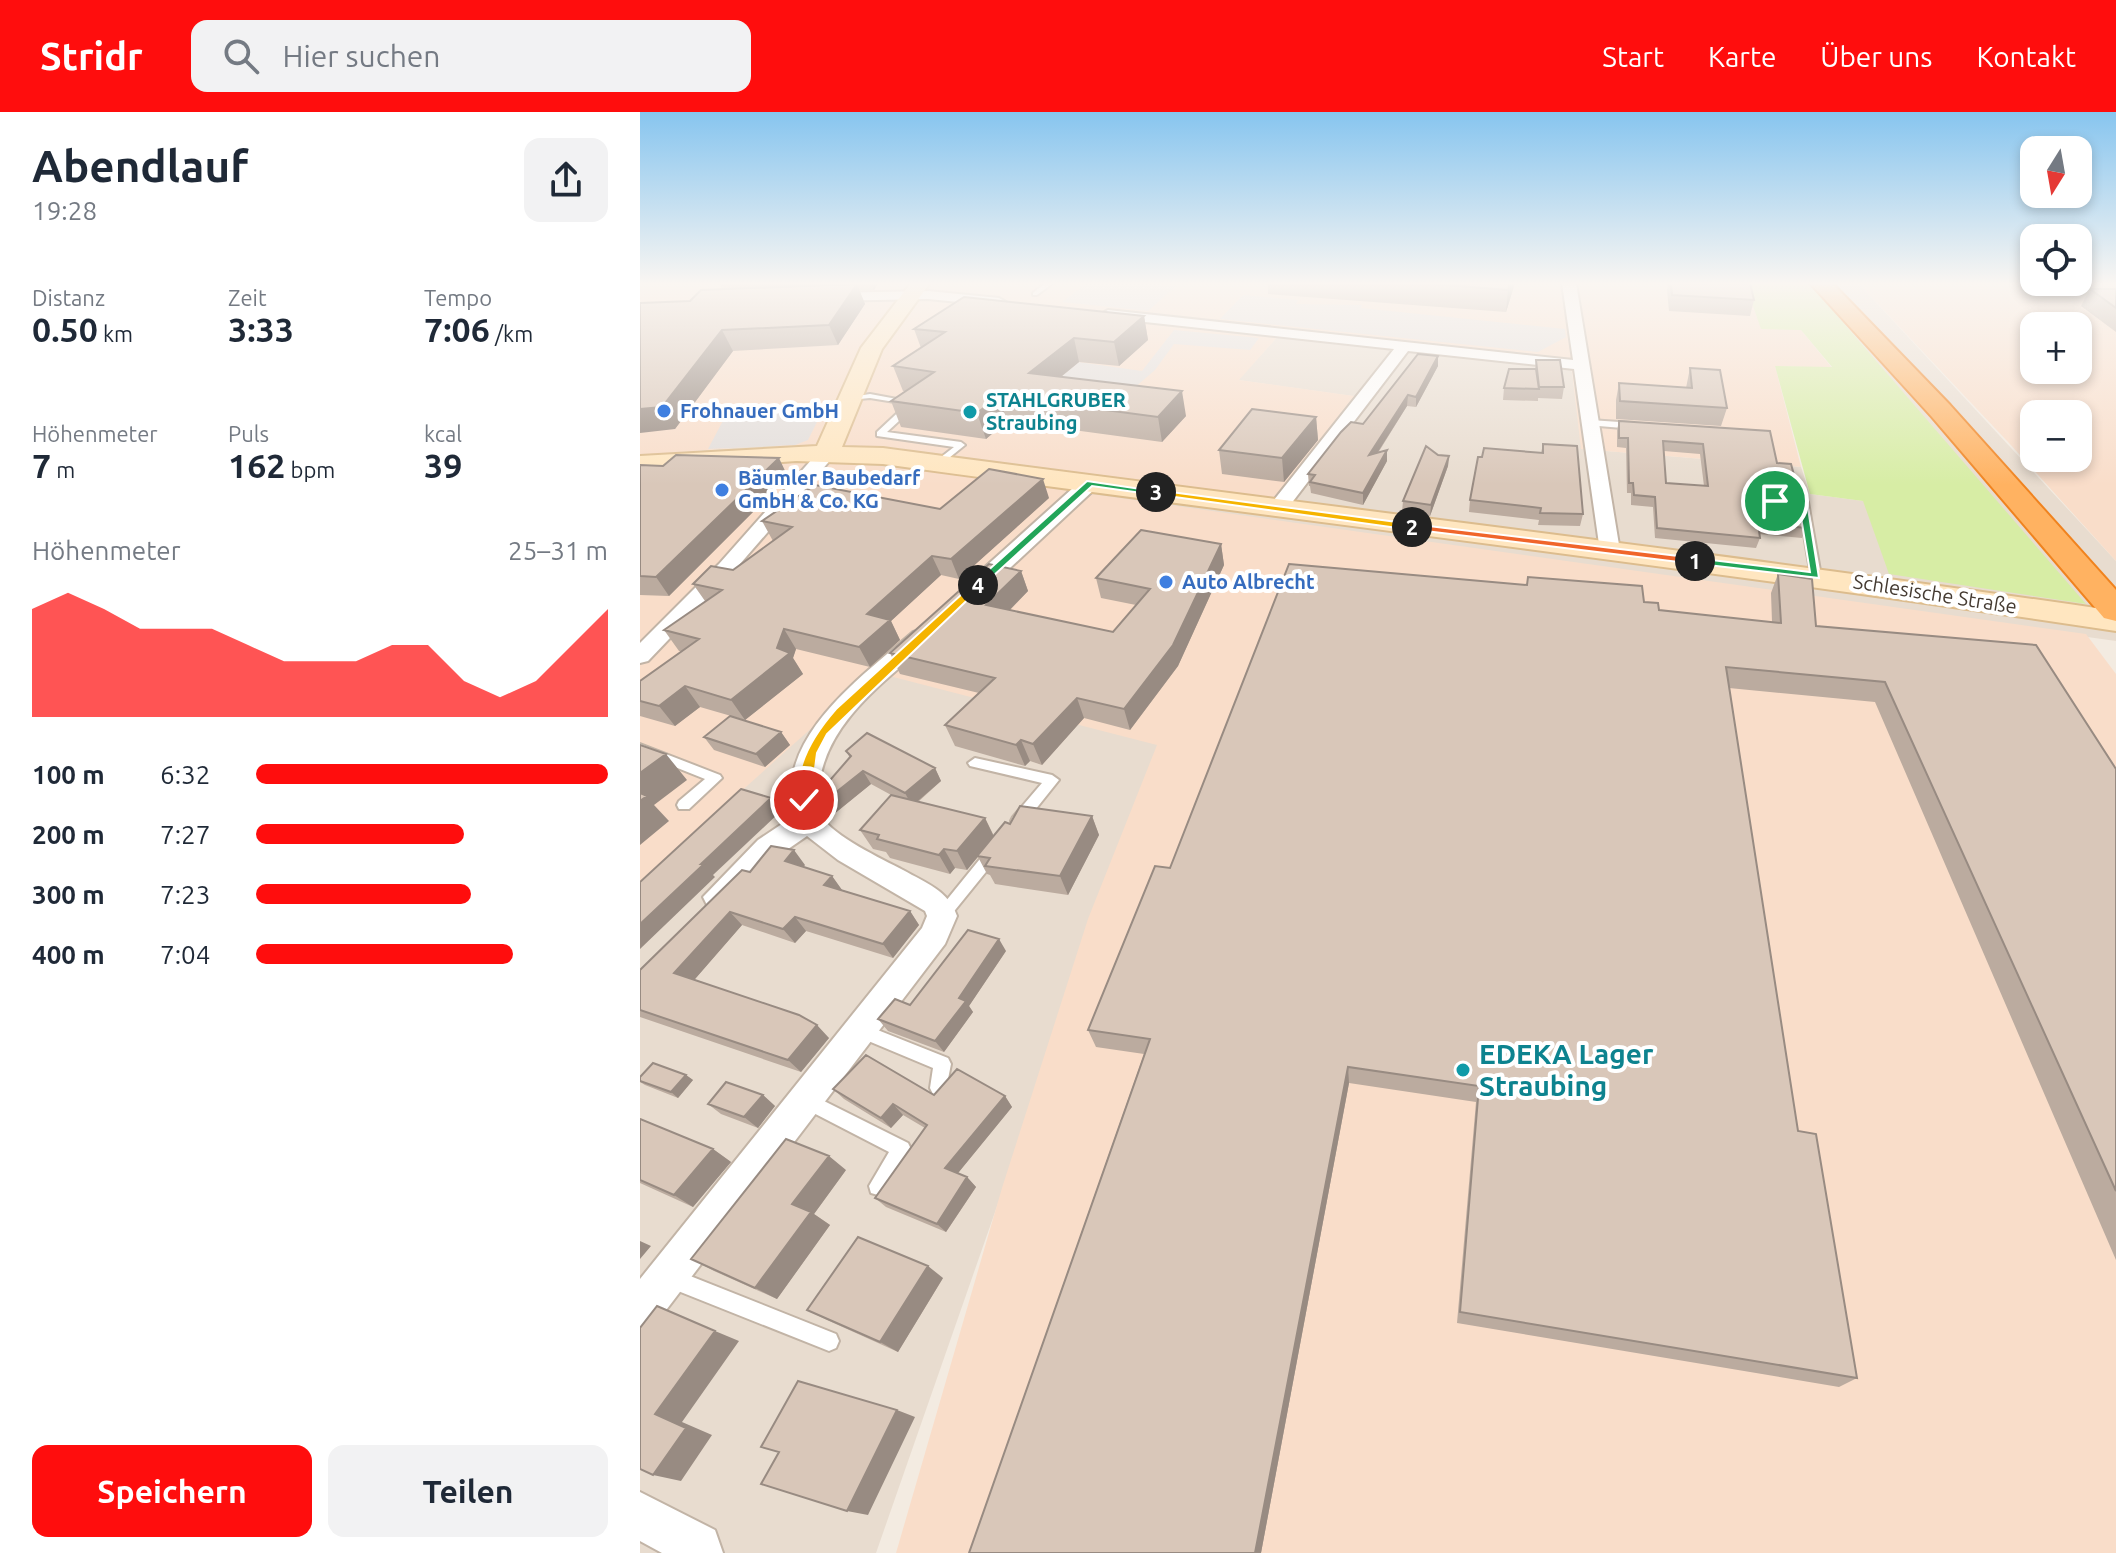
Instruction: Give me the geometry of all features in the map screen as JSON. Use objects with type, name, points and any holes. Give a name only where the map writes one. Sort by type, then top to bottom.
[{"type":"highway","points":[[1884,350],[1941,411],[2107,601]]},
{"type":"street","points":[[640,656],[726,568],[827,453],[871,350]]},
{"type":"street","points":[[1277,509],[1401,350]]},
{"type":"street","points":[[1443,350],[1580,365]]},
{"type":"street","points":[[1578,350],[1610,551]]},
{"type":"street","name":"Schlesische Straße","points":[[640,464],[721,456],[827,453],[939,463],[1277,509],[1816,576],[2116,621]]},
{"type":"street","points":[[640,1312],[934,935],[942,916],[938,904],[827,837],[809,820],[804,800],[806,781],[811,753],[822,732],[1090,483]]},
{"type":"street","points":[[693,921],[768,848],[809,820]]},
{"type":"street","points":[[640,1515],[698,1547],[699,1553]]},
{"type":"lane","points":[[849,398],[870,396],[913,403],[880,434],[961,445],[939,463]]},
{"type":"lane","points":[[1590,423],[1649,427]]},
{"type":"lane","points":[[1775,501],[1803,502],[1816,576]]},
{"type":"lane","points":[[640,748],[715,778],[684,805]]},
{"type":"lane","points":[[975,763],[1052,780],[1012,829]]},
{"type":"lane","points":[[942,916],[1002,842]]},
{"type":"lane","points":[[860,1030],[942,1064],[939,1088]]},
{"type":"lane","points":[[806,1100],[902,1149],[878,1186]]},
{"type":"lane","points":[[667,1277],[829,1341]]},
{"type":"shaded area","points":[[640,350],[1265,350],[1239,380],[1361,397],[1277,498],[888,447],[760,446],[640,455]]},
{"type":"shaded area","points":[[1158,350],[1169,350],[1155,370],[1119,401],[984,361],[1078,362],[1142,371]]},
{"type":"shaded area","points":[[1265,350],[1413,350],[1568,368],[1572,372],[1582,449],[1801,467],[1810,494],[1863,501],[2085,604],[1867,350],[1920,350],[2020,458],[2020,472],[2033,472],[2116,561],[2116,641],[1259,522],[1158,745],[876,1553],[640,1553],[640,455],[760,446],[914,450],[1360,397],[1238,380]]},
{"type":"shaded area","points":[[1413,350],[1818,350],[1832,368],[1775,366],[1801,467],[1581,449],[1572,372],[1568,368]]},
{"type":"shaded area","points":[[1921,350],[2020,350],[2020,384],[2092,384],[2092,350],[2116,350],[2116,561],[2035,472],[2092,472],[2092,400],[2020,400],[2020,455]]},
{"type":"shaded area","points":[[824,408],[808,440],[795,445],[708,449],[726,415]]},
{"type":"shaded area","points":[[789,462],[849,463],[935,472],[2086,634],[2116,674],[2116,1553],[896,1553],[1002,1188],[1088,919],[1157,745],[874,672],[640,882],[640,472]]},
{"type":"green space","points":[[1818,350],[1867,350],[2086,604],[1889,574],[1863,501],[1810,494],[1775,366],[1832,367]]},
{"type":"building","points":[[640,350],[706,350],[662,407],[640,409]]},
{"type":"building","points":[[917,350],[1058,350],[1029,373],[1182,391],[1158,417],[999,396],[977,413],[891,401],[934,372],[893,366]]},
{"type":"building","points":[[1418,354],[1438,356],[1416,397],[1408,395],[1369,455],[1387,450],[1363,493],[1310,482],[1315,475],[1308,474],[1341,432],[1351,422],[1363,424]]},
{"type":"building","points":[[1536,360],[1560,360],[1564,387],[1539,387]]},
{"type":"building","points":[[1690,368],[1720,370],[1727,408],[1620,401],[1619,383],[1692,388]]},
{"type":"building","points":[[1509,369],[1536,369],[1539,389],[1504,388]]},
{"type":"building","points":[[1252,409],[1316,417],[1282,458],[1219,450]]},
{"type":"building","points":[[1619,421],[1770,431],[1777,463],[1791,464],[1797,486],[1776,486],[1773,495],[1800,498],[1806,528],[1758,523],[1760,538],[1657,528],[1655,497],[1634,495],[1633,483],[1629,483],[1628,438],[1619,438]],"holes":[[[1663,441],[1703,444],[1708,486],[1666,483]]]},
{"type":"building","points":[[1543,444],[1577,446],[1583,514],[1540,513],[1541,508],[1470,500],[1478,457],[1482,457],[1484,448],[1543,453]]},
{"type":"building","points":[[1426,446],[1438,455],[1449,456],[1431,505],[1403,501]]},
{"type":"building","points":[[676,455],[779,458],[656,577],[640,576],[640,465],[663,466]]},
{"type":"building","points":[[989,469],[1043,479],[951,559],[932,556],[867,614],[890,620],[859,647],[784,629],[777,648],[790,653],[731,700],[685,686],[659,706],[640,701],[640,681],[699,639],[664,630],[722,590],[693,584],[711,566],[733,570],[792,527],[762,521],[815,485],[940,509]]},
{"type":"building","points":[[1141,530],[1221,544],[1173,645],[1124,709],[1077,698],[1033,744],[1021,740],[1016,745],[945,725],[995,678],[890,653],[989,564],[1021,571],[986,605],[1113,632],[1150,589],[1096,578]]},
{"type":"building","name":"EDEKA Lager Straubing","points":[[1289,564],[1527,585],[1528,577],[1642,586],[1644,602],[1658,603],[1659,610],[1781,623],[1778,574],[1812,579],[1816,626],[2036,645],[2116,769],[2116,1191],[1885,682],[1726,667],[1798,1131],[1816,1134],[1857,1378],[1460,1312],[1479,1086],[1348,1067],[1255,1553],[969,1553],[1150,1039],[1088,1030],[1155,866],[1170,868]]},
{"type":"building","points":[[730,716],[781,732],[756,754],[704,737]]},
{"type":"building","points":[[867,733],[935,768],[905,793],[863,771],[825,801],[818,794],[851,756],[846,751]]},
{"type":"building","points":[[640,745],[666,754],[640,773]]},
{"type":"building","points":[[741,789],[771,798],[640,924],[640,882]]},
{"type":"building","points":[[891,795],[985,818],[957,851],[944,849],[939,855],[877,839],[879,835],[860,830]]},
{"type":"building","points":[[1020,806],[1092,816],[1060,876],[985,866],[990,858],[977,856],[1005,822],[1010,824]]},
{"type":"building","points":[[771,846],[794,850],[785,861],[832,876],[824,885],[910,911],[883,944],[795,917],[783,929],[730,912],[674,973],[799,1015],[817,1025],[788,1060],[640,1010],[640,970],[742,870],[750,872]]},
{"type":"building","points":[[968,930],[999,939],[959,998],[966,1001],[935,1041],[878,1019],[895,999],[910,1005]]},
{"type":"building","points":[[866,1055],[934,1095],[957,1069],[1005,1096],[945,1168],[967,1177],[937,1224],[875,1198],[927,1125],[893,1104],[881,1118],[833,1089]]},
{"type":"building","points":[[653,1063],[686,1075],[671,1092],[640,1081]]},
{"type":"building","points":[[726,1082],[763,1095],[744,1117],[708,1104]]},
{"type":"building","points":[[640,1119],[713,1149],[674,1195],[640,1180]]},
{"type":"building","points":[[786,1139],[829,1156],[792,1204],[811,1212],[755,1288],[691,1259]]},
{"type":"building","points":[[858,1237],[928,1266],[880,1342],[807,1310]]},
{"type":"building","points":[[657,1306],[715,1331],[655,1414],[686,1428],[653,1475],[640,1469],[640,1328]]},
{"type":"building","points":[[798,1381],[897,1410],[847,1511],[761,1484],[779,1452],[761,1447]]},
{"type":"place","name":"Frohnauer GmbH","points":[[664,411]]},
{"type":"place","name":"STAHLGRUBER Straubing","points":[[970,412]]},
{"type":"place","name":"Bäumler Baubedarf GmbH & Co. KG","points":[[722,490]]},
{"type":"place","name":"Auto Albrecht","points":[[1166,582]]},
{"type":"place","name":"EDEKA Lager Straubing","points":[[1463,1070]]},
{"type":"route","points":[[804,800],[811,753],[822,732],[840,712],[1090,483],[1403,526],[1816,576],[1803,502],[1775,501]]}]
